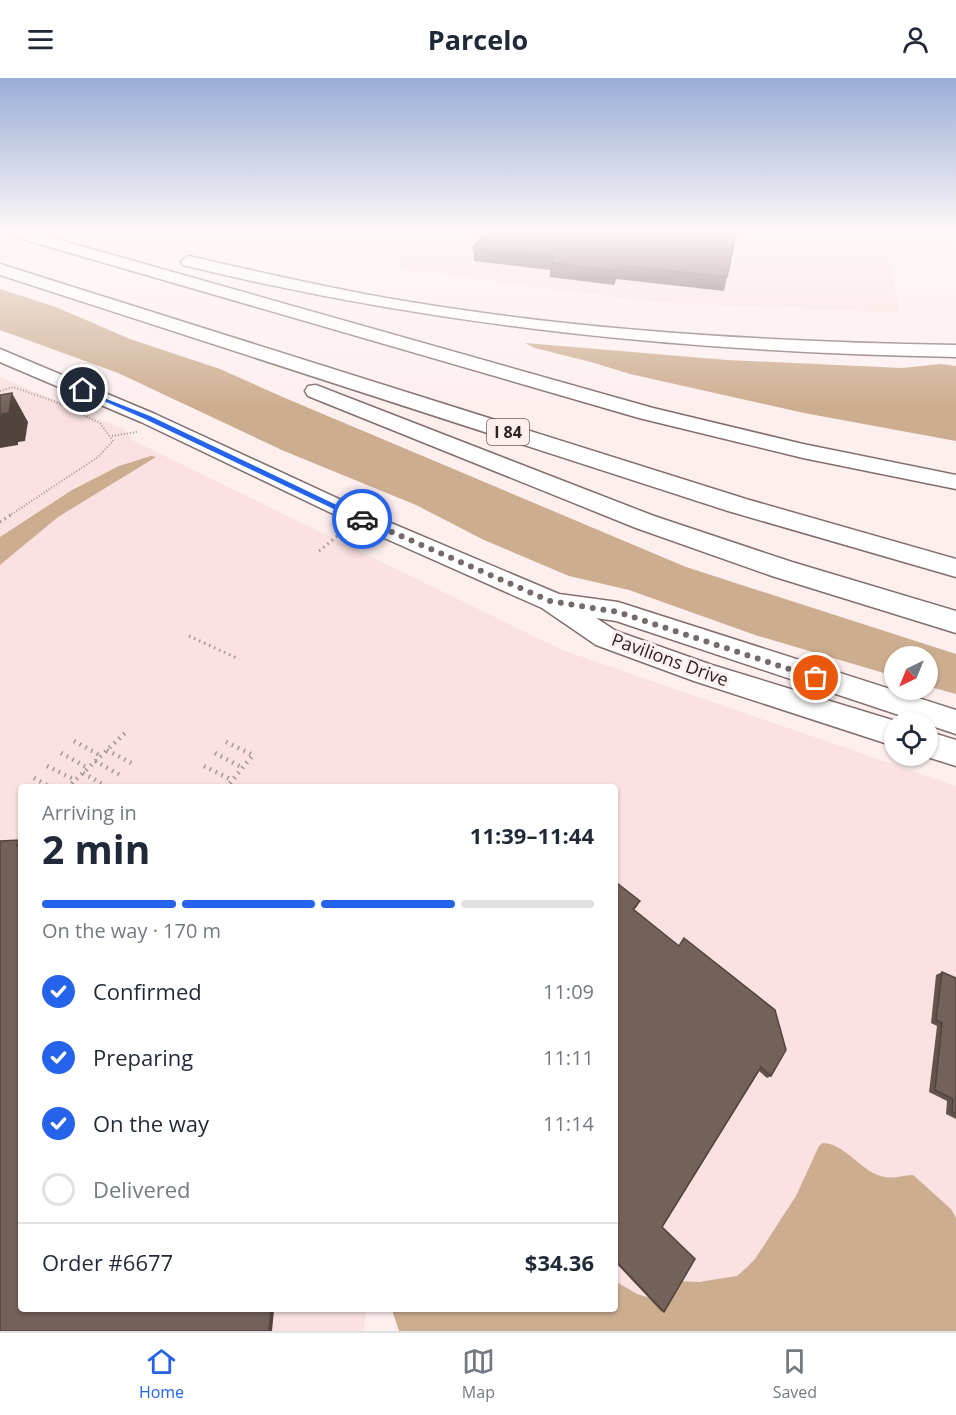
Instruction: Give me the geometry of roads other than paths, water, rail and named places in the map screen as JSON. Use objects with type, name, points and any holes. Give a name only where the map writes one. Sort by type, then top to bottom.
[{"type":"highway","points":[[65,289],[100,309],[215,351],[607,507],[772,565],[956,622]]},
{"type":"highway","name":"I 84","points":[[67,289],[737,506],[956,568]]},
{"type":"highway","points":[[110,289],[784,500],[956,547]]},
{"type":"highway","points":[[215,289],[647,413],[793,448],[956,482]]},
{"type":"highway","points":[[260,289],[640,396],[791,432],[956,465]]},
{"type":"highway","points":[[323,289],[391,304],[548,327],[730,344],[956,351]]},
{"type":"street","name":"Pavilions Drive","points":[[0,355],[148,418],[391,532],[550,601],[606,638],[763,692],[884,730]]},
{"type":"street","name":"Pavilions Drive","points":[[550,601],[618,612],[793,671],[956,722]]},
{"type":"street","points":[[763,692],[793,671]]},
{"type":"street","points":[[938,747],[956,753]]}]
